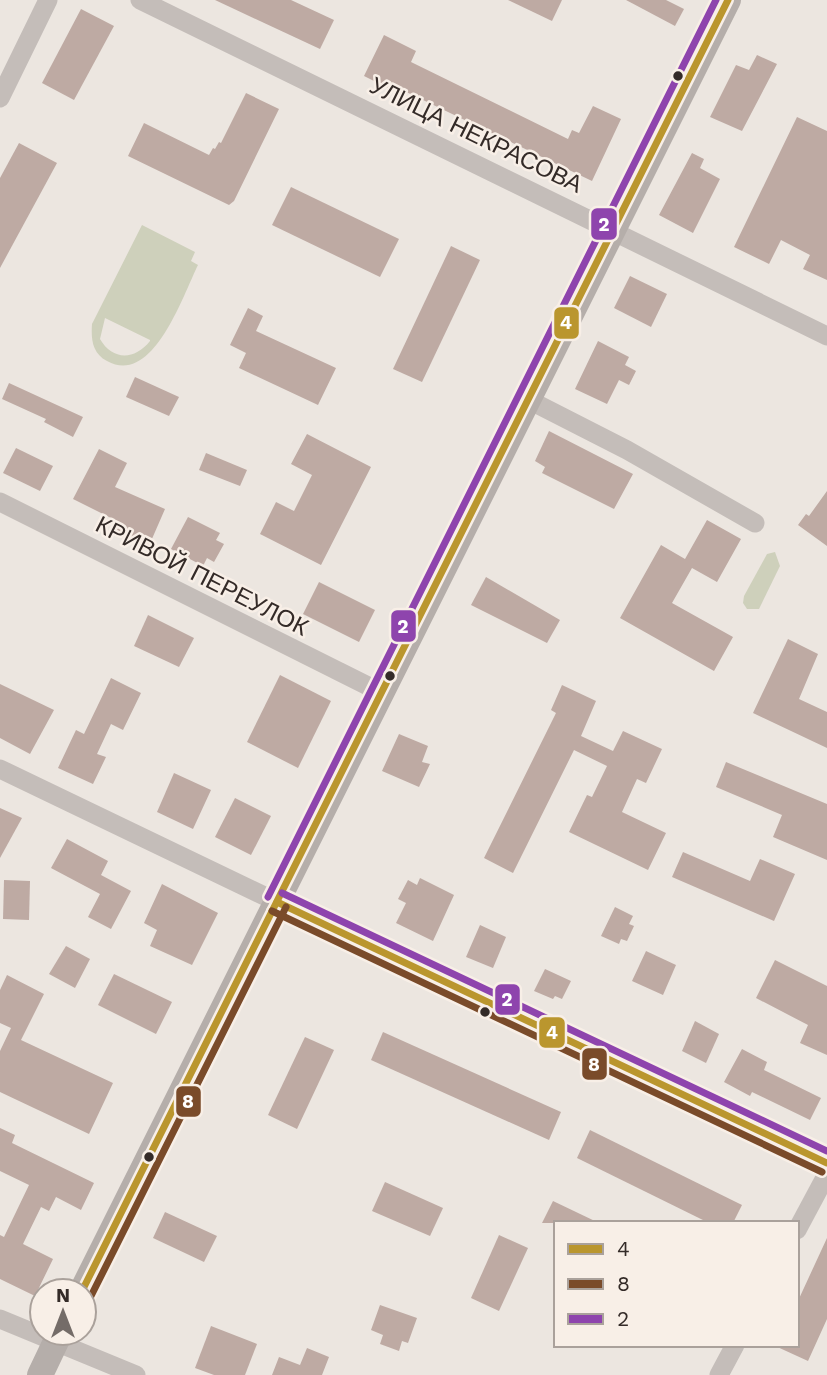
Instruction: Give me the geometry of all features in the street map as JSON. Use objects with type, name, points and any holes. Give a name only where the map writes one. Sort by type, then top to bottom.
[{"type":"main road","points":[[89,1277],[728,0]]},
{"type":"main road","points":[[277,902],[827,1164]]},
{"type":"main road","points":[[40,1375],[54,1347]]},
{"type":"street","points":[[0,98],[48,0]]},
{"type":"street","name":"УЛИЦА НЕКРАСОВА","points":[[140,0],[827,336]]},
{"type":"street","points":[[529,400],[627,450],[755,523]]},
{"type":"street","name":"КРИВОЙ ПЕРЕУЛОК","points":[[0,502],[382,693]]},
{"type":"street","points":[[0,769],[277,902]]},
{"type":"street","points":[[799,1226],[827,1174]]},
{"type":"street","points":[[0,1319],[28,1328]]},
{"type":"street","points":[[77,1347],[136,1375]]},
{"type":"street","points":[[719,1375],[734,1347]]},
{"type":"green space","points":[[142,225],[195,252],[191,261],[198,265],[175,315],[152,350],[139,361],[124,366],[102,358],[94,345],[92,324]],"holes":[[[105,318],[150,340],[144,348],[130,355],[117,354],[100,339]]]},
{"type":"green space","points":[[775,552],[780,566],[759,609],[747,609],[743,603],[744,596],[767,554]]},
{"type":"building","points":[[215,0],[291,0],[334,20],[320,49]]},
{"type":"building","points":[[508,0],[562,0],[552,21]]},
{"type":"building","points":[[626,0],[666,0],[684,9],[675,26]]},
{"type":"building","points":[[81,9],[114,26],[74,100],[42,83]]},
{"type":"building","points":[[384,35],[416,51],[411,62],[568,139],[572,130],[579,133],[593,106],[621,119],[592,181],[398,88],[396,92],[364,76]]},
{"type":"building","points":[[757,55],[777,64],[742,131],[710,117],[736,65],[749,70]]},
{"type":"building","points":[[246,93],[279,109],[234,201],[229,205],[128,156],[144,123],[209,155],[219,142],[221,143]]},
{"type":"building","points":[[797,117],[827,131],[827,280],[803,269],[810,255],[781,240],[769,264],[734,247]]},
{"type":"building","points":[[19,143],[57,163],[0,268],[0,178]]},
{"type":"building","points":[[692,153],[704,159],[700,168],[720,179],[693,233],[659,215]]},
{"type":"building","points":[[291,187],[399,239],[380,277],[272,225]]},
{"type":"building","points":[[451,246],[480,260],[422,382],[393,369]]},
{"type":"building","points":[[630,276],[667,294],[651,327],[614,308]]},
{"type":"building","points":[[248,308],[263,316],[256,331],[336,368],[318,405],[239,368],[246,353],[230,345]]},
{"type":"building","points":[[598,341],[629,357],[625,365],[636,371],[629,385],[619,380],[607,404],[575,389]]},
{"type":"building","points":[[135,377],[179,397],[169,416],[126,397]]},
{"type":"building","points":[[9,383],[83,417],[73,437],[44,422],[46,419],[2,399]]},
{"type":"building","points":[[549,431],[633,474],[614,509],[542,473],[545,467],[535,461]]},
{"type":"building","points":[[307,434],[371,467],[321,565],[260,534],[276,502],[294,511],[312,475],[291,464]]},
{"type":"building","points":[[16,448],[53,466],[40,491],[3,473]]},
{"type":"building","points":[[99,449],[127,463],[115,487],[165,509],[148,548],[114,533],[119,522],[73,499]]},
{"type":"building","points":[[206,453],[247,470],[240,486],[199,470]]},
{"type":"building","points":[[827,491],[827,546],[798,525],[806,514],[809,516]]},
{"type":"building","points":[[188,517],[220,533],[216,540],[224,544],[214,562],[207,558],[203,566],[171,549]]},
{"type":"building","points":[[707,520],[741,539],[717,582],[692,568],[672,603],[733,637],[714,671],[620,618],[661,545],[685,559]]},
{"type":"building","points":[[486,577],[560,620],[547,643],[471,605]]},
{"type":"building","points":[[319,582],[375,610],[359,642],[303,614]]},
{"type":"building","points":[[148,615],[194,638],[179,667],[134,646]]},
{"type":"building","points":[[788,639],[818,654],[799,699],[827,712],[827,748],[753,713]]},
{"type":"building","points":[[280,675],[331,701],[298,768],[247,742]]},
{"type":"building","points":[[111,678],[141,693],[123,730],[111,724],[97,754],[106,757],[93,784],[58,768],[76,730],[84,734]]},
{"type":"building","points":[[0,684],[54,710],[30,754],[0,738]]},
{"type":"building","points":[[562,685],[596,701],[581,736],[613,751],[623,731],[662,749],[646,783],[637,779],[622,812],[666,833],[648,870],[569,832],[587,795],[592,797],[607,766],[574,750],[513,873],[484,858],[556,713],[551,710]]},
{"type":"building","points":[[399,734],[428,746],[422,762],[430,764],[419,787],[382,771]]},
{"type":"building","points":[[726,762],[827,804],[827,860],[773,837],[782,815],[716,787]]},
{"type":"building","points":[[174,773],[211,790],[193,829],[157,812]]},
{"type":"building","points":[[235,798],[271,816],[251,855],[215,837]]},
{"type":"building","points":[[0,808],[22,818],[0,858]]},
{"type":"building","points":[[67,839],[108,861],[101,875],[131,891],[111,929],[88,917],[100,894],[51,868]]},
{"type":"building","points":[[683,852],[750,881],[760,859],[795,874],[774,921],[672,877]]},
{"type":"building","points":[[420,878],[454,895],[433,941],[396,923],[406,903],[398,899],[408,880],[417,885]]},
{"type":"building","points":[[4,880],[30,881],[29,920],[3,919]]},
{"type":"building","points":[[162,884],[218,913],[192,965],[150,946],[157,930],[144,923]]},
{"type":"building","points":[[615,907],[633,916],[629,924],[634,926],[627,941],[621,939],[619,944],[601,936]]},
{"type":"building","points":[[480,925],[506,937],[493,968],[466,957]]},
{"type":"building","points":[[66,946],[90,959],[75,988],[49,974]]},
{"type":"building","points":[[646,951],[676,965],[663,995],[632,981]]},
{"type":"building","points":[[775,960],[827,986],[827,1055],[800,1043],[808,1025],[756,998]]},
{"type":"building","points":[[545,969],[571,981],[562,999],[555,996],[553,999],[534,991]]},
{"type":"building","points":[[114,974],[172,1002],[156,1034],[98,1005]]},
{"type":"building","points":[[7,975],[44,994],[21,1040],[113,1083],[89,1134],[0,1092],[0,1051],[11,1028],[0,1023],[0,990]]},
{"type":"building","points":[[695,1021],[719,1034],[706,1063],[682,1051]]},
{"type":"building","points":[[383,1032],[561,1112],[549,1140],[371,1060]]},
{"type":"building","points":[[305,1037],[334,1050],[297,1129],[268,1115]]},
{"type":"building","points":[[742,1049],[767,1062],[764,1070],[821,1098],[810,1120],[752,1092],[750,1096],[724,1082]]},
{"type":"building","points":[[0,1128],[15,1135],[12,1143],[94,1183],[81,1210],[56,1197],[49,1211],[41,1207],[23,1244],[53,1259],[44,1277],[28,1277],[28,1293],[0,1279],[0,1235],[4,1237],[29,1185],[0,1171]]},
{"type":"building","points":[[590,1130],[742,1205],[734,1221],[705,1221],[577,1158]]},
{"type":"building","points":[[385,1182],[443,1208],[430,1236],[372,1211]]},
{"type":"building","points":[[553,1201],[595,1221],[554,1221],[542,1223]]},
{"type":"building","points":[[165,1212],[217,1236],[204,1262],[153,1238]]},
{"type":"building","points":[[499,1235],[528,1248],[499,1311],[471,1298]]},
{"type":"building","points":[[827,1238],[827,1319],[808,1361],[777,1347],[799,1347],[799,1299]]},
{"type":"building","points":[[380,1305],[417,1318],[408,1343],[402,1341],[399,1351],[380,1344],[383,1335],[371,1330]]},
{"type":"building","points":[[211,1326],[257,1344],[245,1375],[214,1375],[195,1368]]},
{"type":"building","points":[[307,1348],[329,1357],[322,1375],[272,1375],[279,1357],[300,1365]]},
{"type":"transit line","name":"2","points":[[268,897],[716,0]]},
{"type":"transit line","name":"4","points":[[89,1277],[728,0]]},
{"type":"transit line","name":"2","points":[[282,893],[827,1151]]},
{"type":"transit line","name":"4","points":[[277,902],[827,1163]]},
{"type":"transit line","name":"8","points":[[98,1282],[286,907]]},
{"type":"transit line","name":"8","points":[[272,911],[822,1172]]}]
